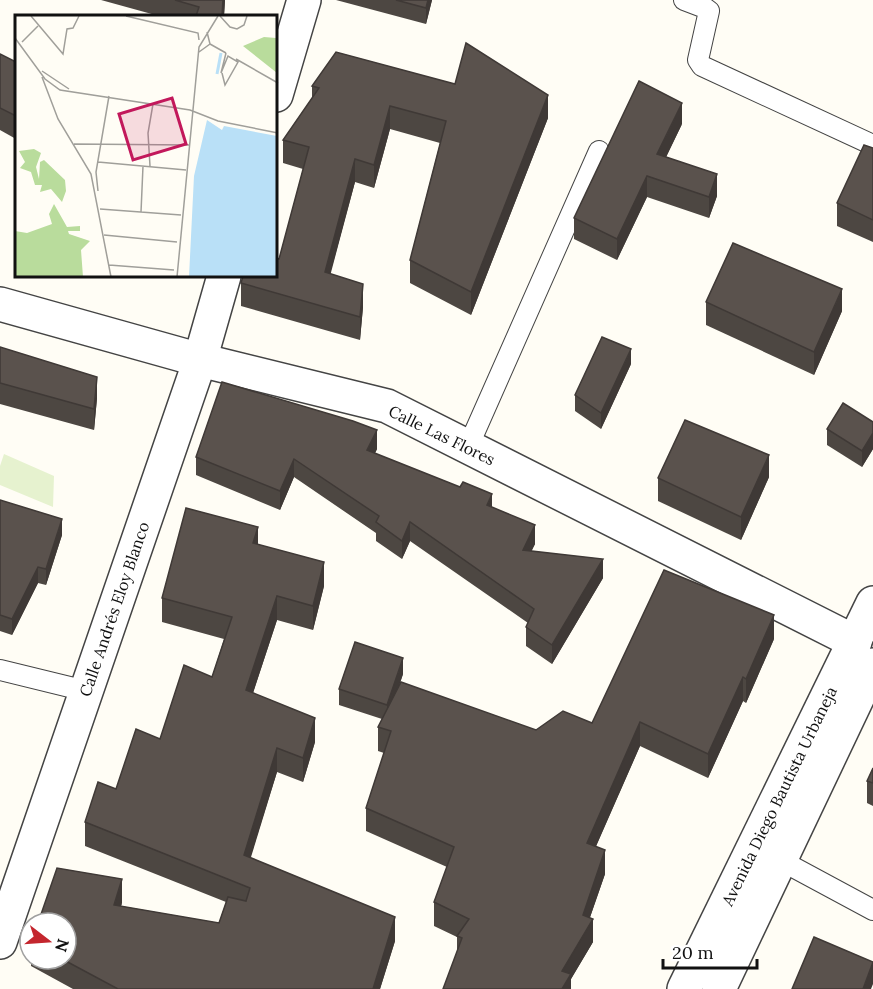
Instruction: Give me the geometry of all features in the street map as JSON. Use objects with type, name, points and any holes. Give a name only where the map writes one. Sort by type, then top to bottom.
[{"type":"street","points":[[278,88],[303,0]]},
{"type":"street","name":"Calle Andrés Eloy Blanco","points":[[0,942],[200,360],[223,278]]},
{"type":"street","name":"Calle Las Flores","points":[[0,304],[200,360],[387,406],[864,654]]},
{"type":"street","name":"Avenida Diego Bautista Urbaneja","points":[[719,989],[780,860],[864,654],[873,603]]},
{"type":"street","name":"Avenida Diego Bautista Urbaneja","points":[[684,989],[864,654]]},
{"type":"lane","points":[[684,0],[705,8],[709,12],[698,60],[702,66],[873,145]]},
{"type":"lane","points":[[468,447],[599,151]]},
{"type":"lane","points":[[0,670],[86,691]]},
{"type":"lane","points":[[780,860],[873,910]]},
{"type":"green space","points":[[4,454],[54,476],[53,507],[0,485],[0,466]]},
{"type":"building","points":[[175,0],[223,0],[222,15],[196,15],[199,7]]},
{"type":"building","points":[[396,0],[428,0],[426,8]]},
{"type":"building","points":[[466,43],[548,95],[471,292],[410,260],[446,121],[390,106],[374,165],[355,159],[325,272],[363,284],[360,317],[241,283],[242,278],[278,278],[278,259],[309,147],[283,140],[319,88],[312,86],[336,52],[455,84]]},
{"type":"building","points":[[0,54],[15,62],[15,116],[0,108]]},
{"type":"building","points":[[639,81],[682,103],[657,154],[717,174],[709,197],[647,176],[617,239],[574,218]]},
{"type":"building","points":[[864,145],[873,148],[873,220],[837,203]]},
{"type":"building","points":[[733,243],[842,289],[814,352],[706,302]]},
{"type":"building","points":[[602,337],[631,349],[601,413],[575,395]]},
{"type":"building","points":[[0,347],[97,377],[94,409],[0,383]]},
{"type":"building","points":[[222,382],[377,430],[367,450],[460,487],[463,482],[492,494],[487,505],[535,525],[523,550],[603,559],[552,645],[526,627],[534,609],[410,522],[402,541],[376,522],[379,516],[294,459],[280,491],[196,457]]},
{"type":"building","points":[[843,403],[873,422],[873,433],[862,451],[827,429]]},
{"type":"building","points":[[685,420],[769,455],[741,517],[658,478]]},
{"type":"building","points":[[0,500],[62,519],[46,569],[38,567],[12,619],[0,615]]},
{"type":"building","points":[[186,508],[258,527],[253,543],[324,562],[313,606],[277,596],[246,690],[315,718],[303,758],[277,748],[244,855],[395,917],[373,989],[118,989],[78,968],[78,911],[42,911],[57,868],[122,879],[114,905],[219,923],[228,897],[246,901],[250,888],[85,822],[98,782],[116,789],[136,729],[160,739],[184,665],[212,677],[232,617],[162,598]]},
{"type":"building","points":[[664,570],[774,615],[746,679],[743,677],[708,754],[640,722],[587,843],[605,850],[583,915],[593,919],[562,971],[571,974],[562,989],[443,989],[462,938],[457,936],[469,919],[434,902],[454,847],[366,808],[391,731],[378,727],[401,682],[536,730],[563,711],[592,723]]},
{"type":"building","points":[[355,642],[403,658],[387,705],[339,689]]},
{"type":"building","points":[[873,768],[873,783],[867,781]]},
{"type":"building","points":[[814,937],[873,962],[863,989],[792,989]]}]
